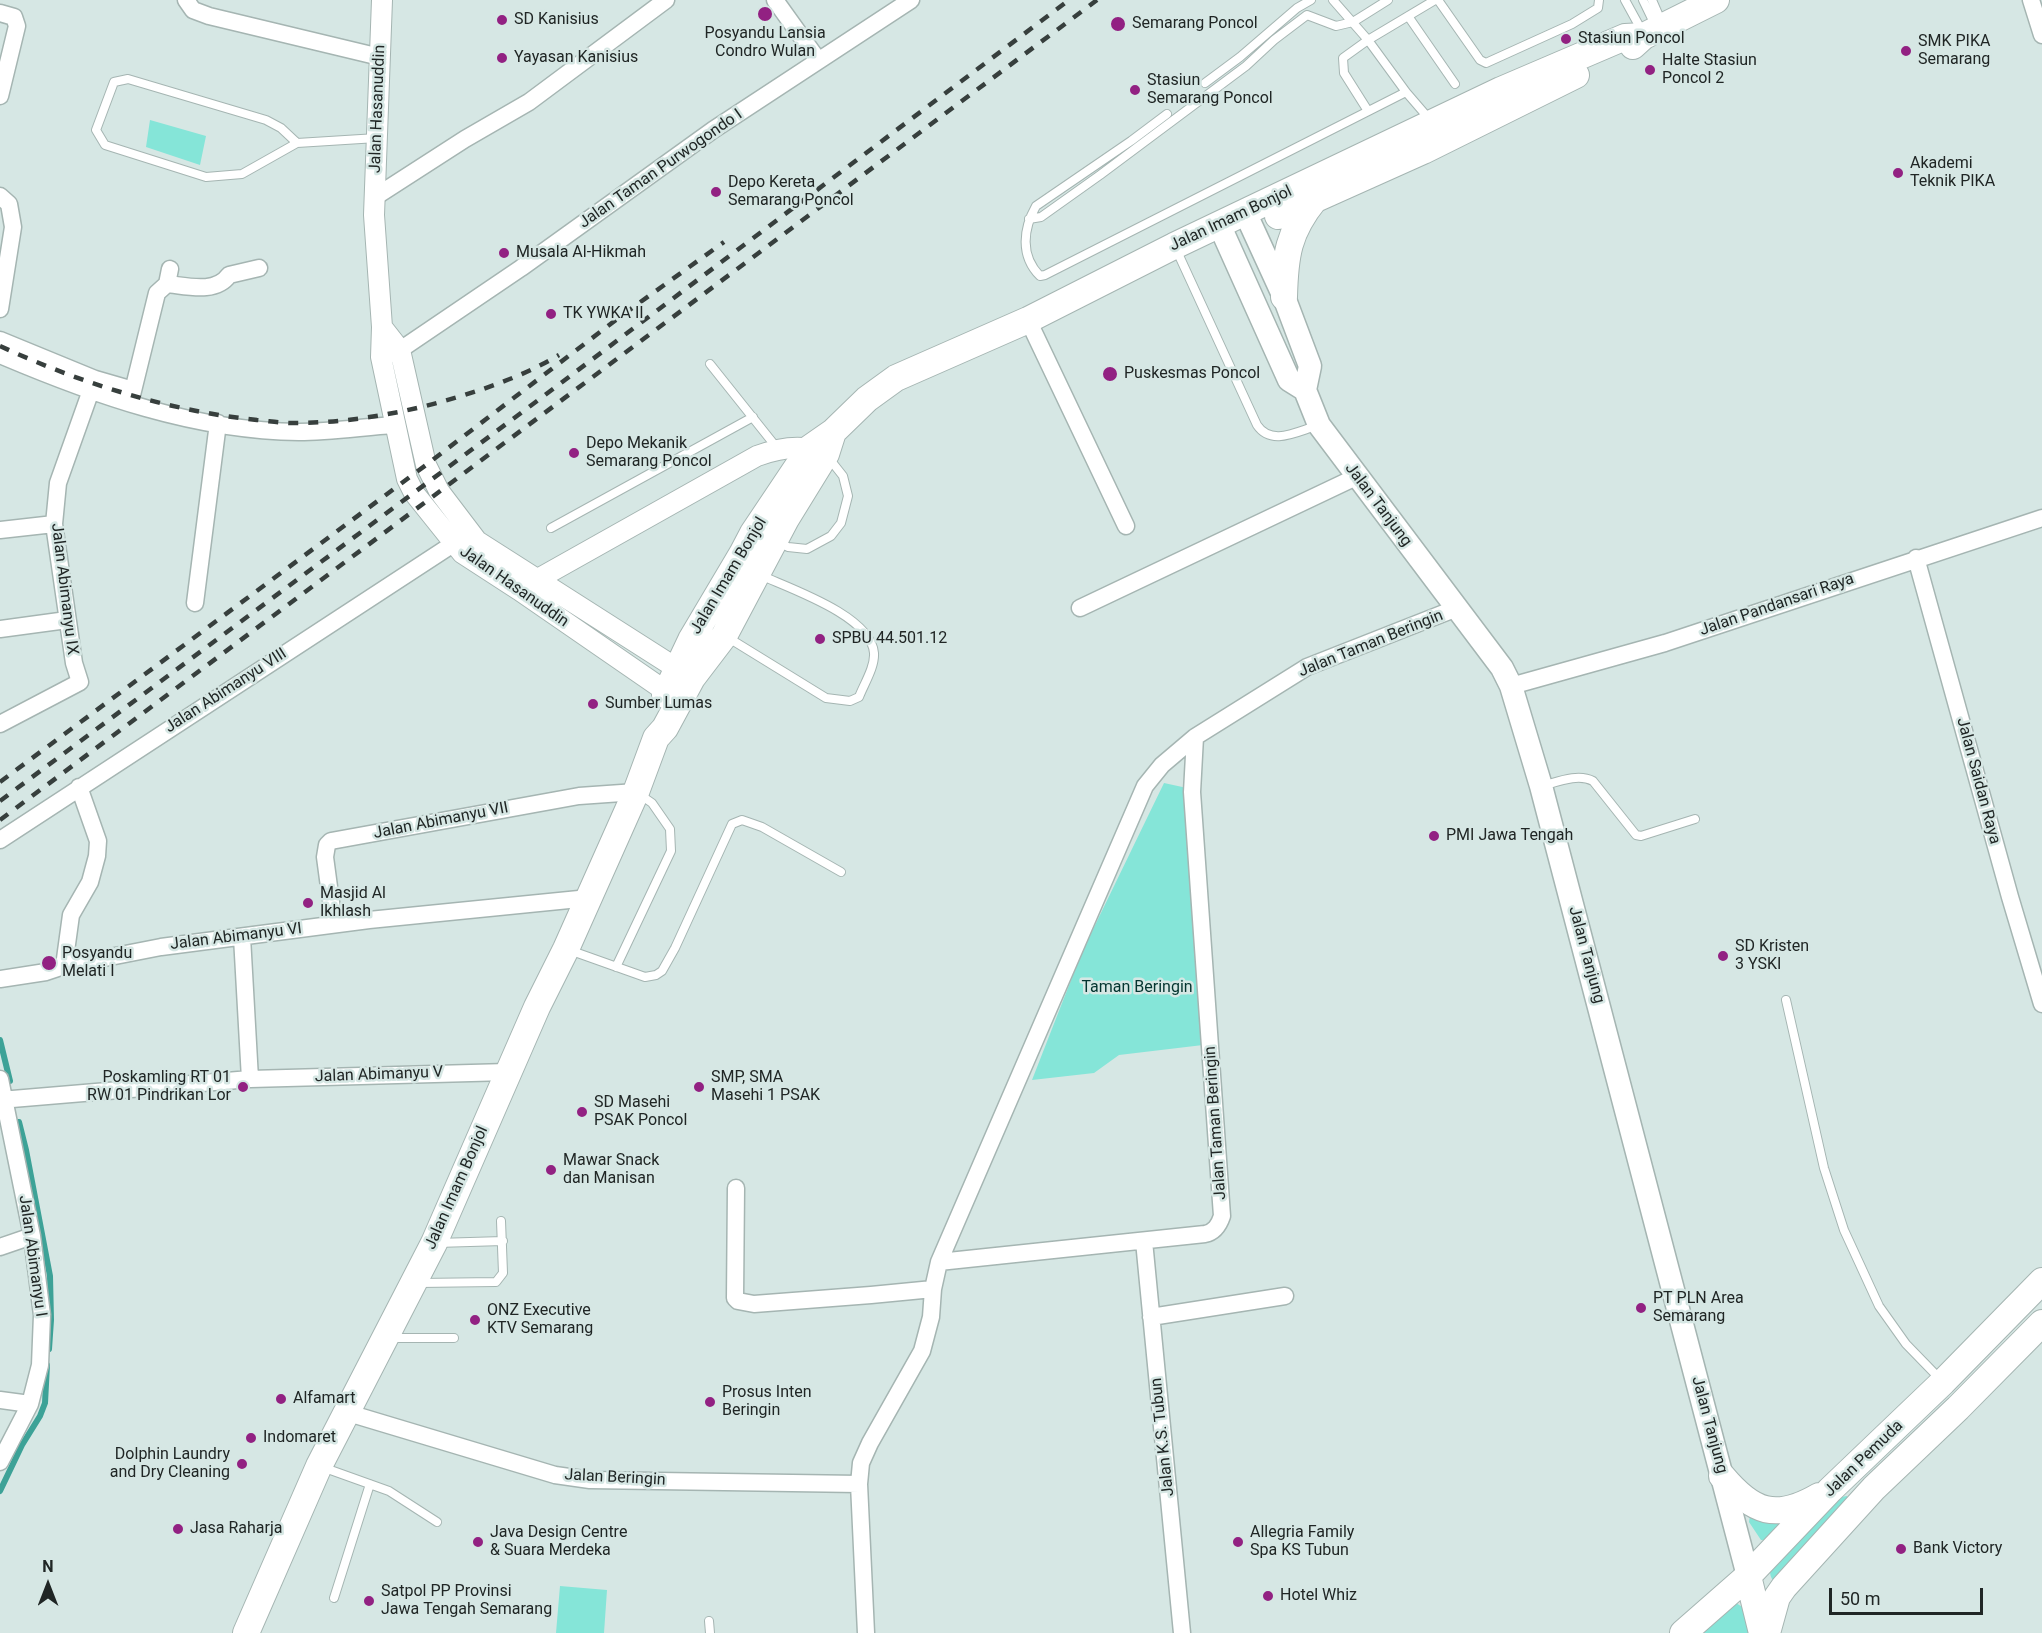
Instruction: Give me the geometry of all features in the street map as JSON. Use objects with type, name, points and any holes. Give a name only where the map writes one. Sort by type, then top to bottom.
[{"type":"main road","name":"Jalan Imam Bonjol","points":[[1249,220],[1315,199],[1423,152],[1631,48],[1655,30],[1716,0]]},
{"type":"main road","name":"Jalan Imam Bonjol","points":[[685,674],[691,640],[753,532],[823,445],[867,399],[896,378],[1028,320],[1174,246],[1223,232],[1249,220],[1432,122],[1501,90],[1625,37],[1655,30]]},
{"type":"main road","points":[[1284,297],[1285,262],[1300,217],[1315,199]]},
{"type":"main road","name":"Jalan Tanjung","points":[[1249,220],[1284,297],[1310,366],[1305,390],[1319,425],[1502,668],[1511,686],[1541,786],[1748,1576]]},
{"type":"main road","name":"Jalan Tanjung","points":[[1223,232],[1289,380],[1305,390]]},
{"type":"main road","name":"Jalan Imam Bonjol","points":[[246,1633],[345,1412],[434,1243],[537,1007],[566,949],[636,792],[656,738],[665,728],[673,696],[685,674],[724,636],[823,445]]},
{"type":"main road","name":"Jalan Pemuda","points":[[1683,1633],[1748,1576],[1830,1490],[1943,1382],[2042,1281]]},
{"type":"main road","name":"Jalan Pemuda","points":[[1767,1633],[1778,1598],[1791,1579],[1874,1488],[2042,1323]]},
{"type":"main road","points":[[1722,1476],[1738,1495],[1752,1505],[1770,1511],[1788,1509],[1807,1503],[1830,1490]]},
{"type":"main road","points":[[1748,1576],[1762,1633]]},
{"type":"street","points":[[186,0],[193,10],[209,16],[380,57]]},
{"type":"street","name":"Jalan Hasanuddin","points":[[382,0],[374,215],[382,327],[381,357],[407,478],[414,493],[462,553],[673,696]]},
{"type":"street","points":[[375,197],[529,102],[666,0]]},
{"type":"street","points":[[775,0],[818,60]]},
{"type":"street","name":"Jalan Taman Purwogondo I","points":[[381,357],[400,350],[521,268],[713,130],[910,0]]},
{"type":"street","points":[[2031,0],[2042,35]]},
{"type":"street","points":[[0,13],[14,17],[17,26],[0,96]]},
{"type":"street","points":[[0,196],[9,204],[13,227],[0,309]]},
{"type":"street","points":[[132,396],[157,293],[169,277],[210,287],[225,281],[230,275],[259,268]]},
{"type":"street","points":[[1028,320],[1126,526]]},
{"type":"street","name":"Jalan Hasanuddin","points":[[382,327],[400,350],[431,478],[477,541],[685,674]]},
{"type":"street","points":[[0,340],[93,385]]},
{"type":"street","points":[[0,356],[132,396],[178,416],[299,432],[394,425]]},
{"type":"street","name":"Jalan Abimanyu IX","points":[[0,724],[80,682],[74,663],[54,524],[58,483],[93,385]]},
{"type":"street","points":[[195,603],[218,423]]},
{"type":"street","points":[[519,590],[757,456],[777,449],[823,445]]},
{"type":"street","points":[[1080,608],[1356,477]]},
{"type":"street","name":"Jalan Pandansari Raya","points":[[1511,686],[1665,643],[2042,518]]},
{"type":"street","points":[[0,530],[54,524]]},
{"type":"street","name":"Jalan Abimanyu VIII","points":[[0,840],[453,544]]},
{"type":"street","name":"Jalan Saidan Raya","points":[[1916,558],[2042,1004]]},
{"type":"street","name":"Jalan Taman Beringin","points":[[933,1288],[939,1262],[1145,786],[1162,765],[1195,737],[1307,667],[1456,608]]},
{"type":"street","points":[[0,629],[68,620]]},
{"type":"street","name":"Jalan Taman Beringin","points":[[939,1262],[1211,1232],[1220,1223],[1222,1216],[1192,792],[1195,737]]},
{"type":"street","points":[[64,966],[71,915],[90,882],[98,849],[98,842],[79,787]]},
{"type":"street","name":"Jalan Abimanyu VII","points":[[334,924],[325,856],[327,845],[331,842],[579,796],[636,792]]},
{"type":"street","name":"Jalan Abimanyu VI","points":[[0,979],[46,972],[64,966],[161,947],[334,924],[589,898]]},
{"type":"street","points":[[242,937],[250,1079]]},
{"type":"street","name":"Jalan Abimanyu V","points":[[2,1100],[250,1079],[508,1072]]},
{"type":"street","name":"Jalan Abimanyu I","points":[[0,1079],[2,1100],[32,1236],[42,1315],[40,1365],[30,1404],[0,1462]]},
{"type":"street","points":[[736,1188],[735,1298],[738,1301],[754,1304],[933,1288],[931,1317],[922,1351],[861,1463],[859,1484],[866,1633]]},
{"type":"street","points":[[0,1247],[32,1236]]},
{"type":"street","name":"Jalan K.S. Tubun","points":[[1144,1241],[1182,1633]]},
{"type":"street","points":[[1151,1317],[1285,1296]]},
{"type":"street","points":[[0,1400],[30,1404]]},
{"type":"street","name":"Jalan Beringin","points":[[345,1412],[555,1475],[590,1480],[859,1484]]},
{"type":"lane","points":[[1205,83],[1240,57],[1297,8],[1311,0]]},
{"type":"lane","points":[[1333,0],[1368,40],[1406,92],[1432,122]]},
{"type":"lane","points":[[1029,219],[1041,217],[1100,175],[1246,66],[1274,40],[1307,15],[1336,26],[1353,22],[1388,0]]},
{"type":"lane","points":[[1368,111],[1344,73],[1343,58],[1368,40],[1436,0],[1480,60],[1486,63],[1572,24],[1598,8],[1599,0]]},
{"type":"lane","points":[[1625,0],[1655,30]]},
{"type":"lane","points":[[1644,0],[1655,30]]},
{"type":"lane","points":[[1652,0],[1655,30]]},
{"type":"lane","points":[[1408,16],[1455,84]]},
{"type":"lane","points":[[297,143],[281,128],[266,120],[128,79],[114,82],[96,130],[105,145],[206,177],[242,174],[297,143],[377,138]]},
{"type":"lane","points":[[1167,114],[1036,206],[1029,219],[1025,235],[1028,260],[1040,276],[1406,92]]},
{"type":"lane","points":[[1174,246],[1262,433],[1281,436],[1319,425]]},
{"type":"lane","points":[[710,364],[777,449]]},
{"type":"lane","points":[[551,528],[753,417]]},
{"type":"lane","points":[[774,540],[788,547],[807,549],[831,536],[841,523],[848,496],[843,476],[823,445]]},
{"type":"lane","points":[[724,636],[826,698],[850,701],[859,697],[874,660],[870,638],[862,628],[848,616],[757,574]]},
{"type":"lane","points":[[1541,786],[1563,780],[1587,778],[1593,781],[1636,835],[1641,836],[1695,819]]},
{"type":"lane","points":[[616,967],[671,851],[670,830],[652,804],[636,792]]},
{"type":"lane","points":[[566,949],[645,976],[656,975],[662,971],[675,948],[732,824],[742,820],[762,827],[841,872]]},
{"type":"lane","points":[[1786,1000],[1824,1168],[1845,1230],[1879,1306],[1906,1344],[1943,1382]]},
{"type":"lane","points":[[412,1283],[496,1282],[502,1274],[501,1221]]},
{"type":"lane","points":[[434,1243],[502,1241]]},
{"type":"lane","points":[[384,1338],[454,1338]]},
{"type":"lane","points":[[319,1466],[389,1491],[437,1522]]},
{"type":"lane","points":[[334,1598],[370,1484]]},
{"type":"lane","points":[[709,1621],[710,1633]]},
{"type":"green space","points":[[150,120],[206,136],[200,165],[146,147]]},
{"type":"green space","name":"Taman Beringin","points":[[1164,783],[1187,788],[1203,1045],[1119,1055],[1094,1073],[1032,1080],[1082,952]]},
{"type":"green space","points":[[1847,1496],[1848,1499],[1775,1582],[1771,1576],[1770,1567],[1841,1497]]},
{"type":"green space","points":[[1750,1516],[1782,1518],[1781,1525],[1761,1540],[1749,1522]]},
{"type":"green space","points":[[560,1586],[607,1590],[604,1633],[556,1633]]},
{"type":"green space","points":[[1736,1603],[1744,1608],[1750,1633],[1701,1633]]},
{"type":"waterway","points":[[0,1040],[10,1081]]},
{"type":"waterway","points":[[19,1122],[50,1276],[49,1349]]},
{"type":"waterway","points":[[0,1491],[45,1403],[47,1365]]},
{"type":"railway","points":[[0,801],[537,401],[1069,0]]},
{"type":"railway","points":[[0,820],[1097,0]]},
{"type":"railway","points":[[0,782],[426,465],[621,316],[724,242]]},
{"type":"railway","points":[[0,346],[62,372],[126,394],[224,416],[293,423],[356,419],[438,403],[510,379],[559,355]]},
{"type":"place","name":"Posyandu Lansia Condro Wulan","points":[[765,14]]},
{"type":"place","name":"SD Kanisius","points":[[502,20]]},
{"type":"place","name":"Semarang Poncol","points":[[1118,24]]},
{"type":"place","name":"Stasiun Poncol","points":[[1566,39]]},
{"type":"place","name":"SMK PIKA Semarang","points":[[1906,51]]},
{"type":"place","name":"Yayasan Kanisius","points":[[502,58]]},
{"type":"place","name":"Halte Stasiun Poncol 2","points":[[1650,70]]},
{"type":"place","name":"Stasiun Semarang Poncol","points":[[1135,90]]},
{"type":"place","name":"Akademi Teknik PIKA","points":[[1898,173]]},
{"type":"place","name":"Depo Kereta Semarang Poncol","points":[[716,192]]},
{"type":"place","name":"Musala Al-Hikmah","points":[[504,253]]},
{"type":"place","name":"TK YWKA II","points":[[551,314]]},
{"type":"place","name":"Puskesmas Poncol","points":[[1110,374]]},
{"type":"place","name":"Depo Mekanik Semarang Poncol","points":[[574,453]]},
{"type":"place","name":"SPBU 44.501.12","points":[[820,639]]},
{"type":"place","name":"Sumber Lumas","points":[[593,704]]},
{"type":"place","name":"PMI Jawa Tengah","points":[[1434,836]]},
{"type":"place","name":"Masjid Al Ikhlash","points":[[308,903]]},
{"type":"place","name":"SD Kristen 3 YSKI","points":[[1723,956]]},
{"type":"place","name":"Posyandu Melati I","points":[[49,963]]},
{"type":"place","name":"Poskamling RT 01 RW 01 Pindrikan Lor","points":[[243,1087]]},
{"type":"place","name":"SMP, SMA Masehi 1 PSAK","points":[[699,1087]]},
{"type":"place","name":"SD Masehi PSAK Poncol","points":[[582,1112]]},
{"type":"place","name":"Mawar Snack dan Manisan","points":[[551,1170]]},
{"type":"place","name":"PT PLN Area Semarang","points":[[1641,1308]]},
{"type":"place","name":"ONZ Executive KTV Semarang","points":[[475,1320]]},
{"type":"place","name":"Alfamart","points":[[281,1399]]},
{"type":"place","name":"Prosus Inten Beringin","points":[[710,1402]]},
{"type":"place","name":"Indomaret","points":[[251,1438]]},
{"type":"place","name":"Dolphin Laundry and Dry Cleaning","points":[[242,1464]]},
{"type":"place","name":"Jasa Raharja","points":[[178,1529]]},
{"type":"place","name":"Java Design Centre & Suara Merdeka","points":[[478,1542]]},
{"type":"place","name":"Allegria Family Spa KS Tubun","points":[[1238,1542]]},
{"type":"place","name":"Bank Victory","points":[[1901,1549]]},
{"type":"place","name":"Hotel Whiz","points":[[1268,1596]]},
{"type":"place","name":"Satpol PP Provinsi Jawa Tengah Semarang","points":[[369,1601]]}]
